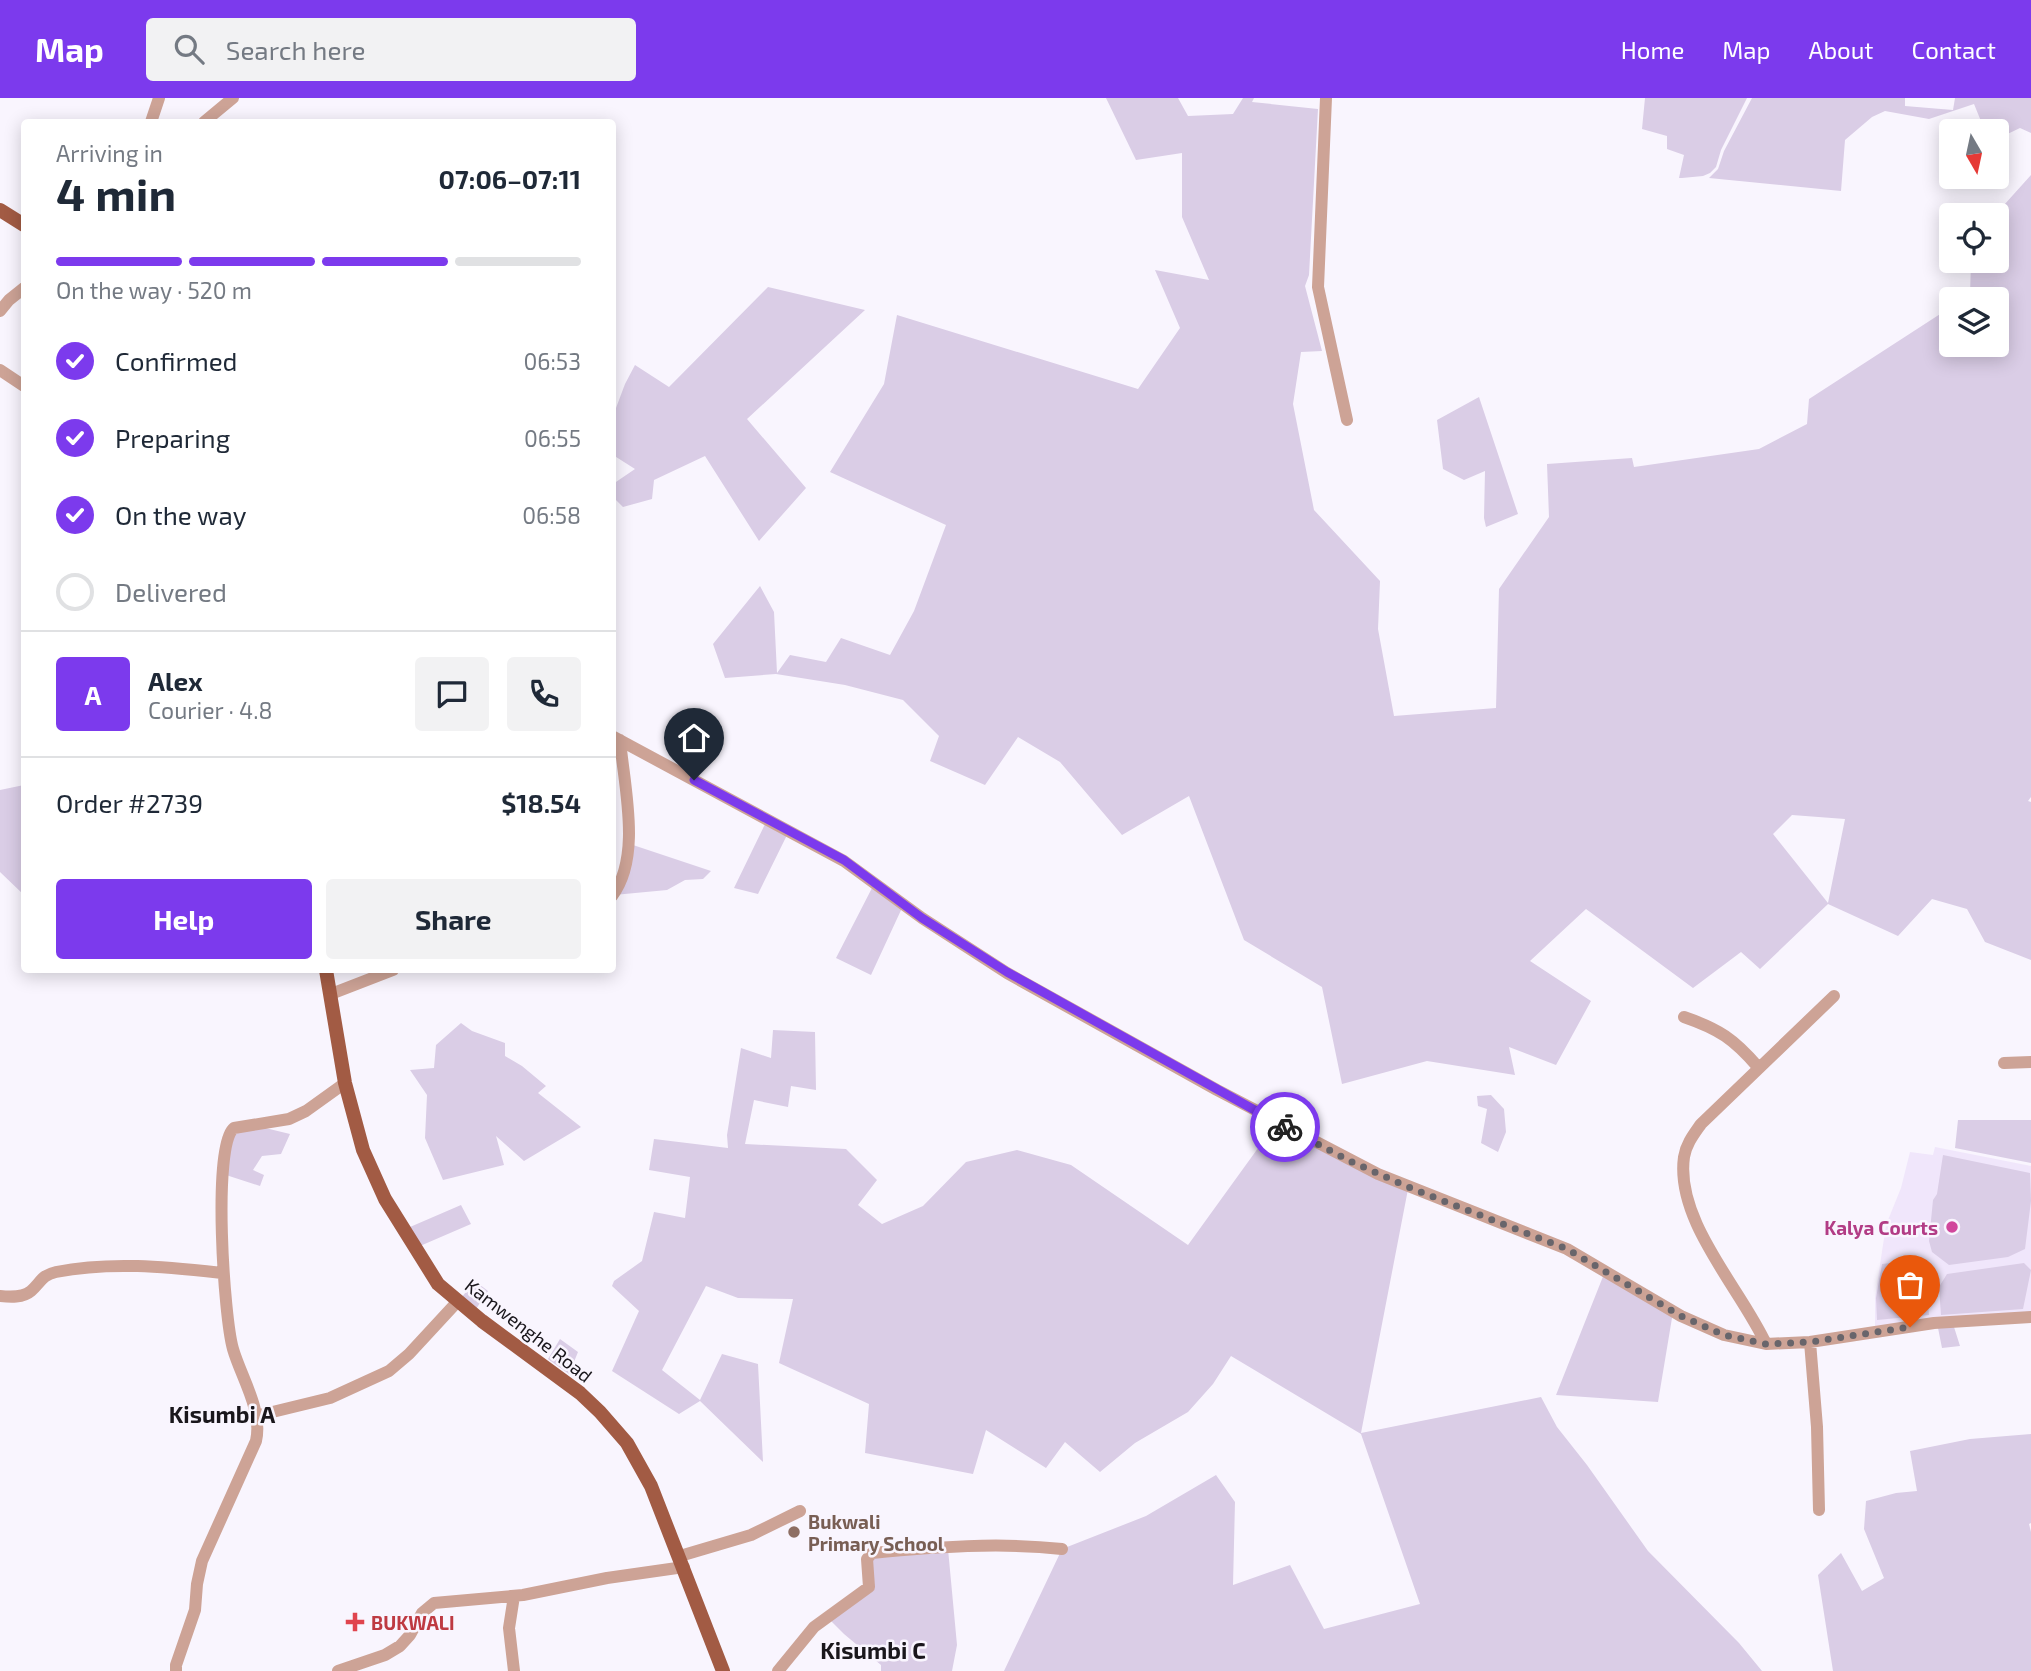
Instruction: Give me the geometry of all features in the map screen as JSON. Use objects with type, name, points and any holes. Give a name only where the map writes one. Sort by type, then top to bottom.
[{"type":"main road","points":[[0,210],[21,223]]},
{"type":"main road","name":"Kamwenghe Road","points":[[327,973],[345,1083],[363,1150],[374,1178],[424,1265],[438,1283],[580,1393],[627,1443],[651,1486],[723,1671]]},
{"type":"street","points":[[152,119],[159,98]]},
{"type":"street","points":[[208,119],[233,98]]},
{"type":"street","points":[[1326,98],[1318,287],[1347,420]]},
{"type":"street","points":[[0,311],[21,290]]},
{"type":"street","points":[[0,370],[21,384]]},
{"type":"street","points":[[616,738],[628,823],[628,858],[621,883],[616,890]]},
{"type":"street","points":[[616,738],[844,860],[922,918],[1007,972],[1327,1149],[1413,1189],[1567,1249],[1692,1321],[1724,1335],[1766,1344],[1810,1342],[1934,1323],[2031,1317]]},
{"type":"street","points":[[331,994],[385,973]]},
{"type":"street","points":[[1766,1344],[1705,1243],[1688,1199],[1684,1158],[1689,1142],[1701,1124],[1834,996]]},
{"type":"street","points":[[1684,1017],[1728,1036],[1758,1067]]},
{"type":"street","points":[[2004,1063],[2031,1062]]},
{"type":"street","points":[[176,1671],[195,1610],[202,1561],[258,1430],[256,1416],[233,1348],[226,1313],[223,1273],[223,1168],[229,1132],[234,1128],[289,1119],[306,1111],[345,1083]]},
{"type":"street","points":[[0,1296],[22,1296],[30,1292],[47,1274],[88,1266],[129,1265],[223,1273]]},
{"type":"street","points":[[256,1416],[330,1398],[389,1371],[409,1354],[458,1301]]},
{"type":"street","points":[[1810,1342],[1817,1431],[1819,1510]]},
{"type":"street","points":[[338,1671],[385,1655],[400,1646],[422,1614],[434,1603],[514,1596],[682,1562],[705,1547],[751,1535],[800,1511]]},
{"type":"street","points":[[778,1671],[814,1627],[869,1587],[867,1559],[873,1553],[942,1546],[1002,1545],[1062,1549]]},
{"type":"street","points":[[514,1596],[509,1628],[514,1671]]},
{"type":"shaded area","points":[[1106,98],[1178,98],[1188,116],[1233,114],[1243,98],[1254,98],[1252,102],[1318,109],[1309,275],[1305,286],[1322,351],[1301,352],[1293,404],[1314,510],[1380,581],[1378,629],[1394,716],[1496,708],[1499,589],[1549,517],[1547,464],[1632,458],[1634,467],[1759,449],[1807,424],[1809,399],[1939,315],[1939,357],[2009,357],[2009,287],[1970,287],[1971,273],[2009,273],[2009,203],[2006,203],[2031,175],[2031,797],[2028,801],[2031,802],[2031,960],[1985,942],[1967,909],[1932,899],[1898,936],[1828,904],[1760,969],[1741,952],[1693,988],[1586,909],[1530,961],[1591,1001],[1556,1065],[1509,1047],[1515,1075],[1427,1061],[1342,1084],[1322,987],[1244,940],[1189,796],[1122,835],[1060,762],[1018,737],[985,785],[930,761],[939,736],[903,700],[845,685],[776,674],[725,678],[713,644],[760,586],[774,612],[777,673],[790,655],[826,662],[841,638],[890,655],[914,611],[946,525],[830,472],[884,384],[897,315],[1138,389],[1180,328],[1155,270],[1209,280],[1182,217],[1182,153],[1136,160]],"holes":[[[1792,815],[1845,819],[1828,903],[1773,834]]]},
{"type":"shaded area","points":[[1645,98],[1747,98],[1721,150],[1716,167],[1703,176],[1679,178],[1684,155],[1667,149],[1667,136],[1642,129]]},
{"type":"shaded area","points":[[1752,98],[1905,98],[1905,106],[1953,110],[1955,98],[2031,98],[2031,133],[2020,128],[2009,133],[2009,119],[1980,119],[1974,104],[1929,119],[1885,111],[1872,117],[1845,140],[1841,191],[1709,178],[1718,169],[1724,151]]},
{"type":"shaded area","points":[[768,287],[865,310],[747,419],[806,488],[759,541],[705,456],[654,480],[652,499],[623,507],[616,500],[616,482],[635,469],[616,457],[616,408],[625,384],[635,365],[669,387]]},
{"type":"shaded area","points":[[1479,397],[1518,514],[1486,527],[1485,471],[1464,480],[1443,469],[1437,420]]},
{"type":"shaded area","points":[[21,786],[21,892],[0,872],[0,790]]},
{"type":"shaded area","points":[[766,822],[788,833],[758,894],[734,888]]},
{"type":"shaded area","points":[[633,845],[711,871],[703,879],[685,880],[667,890],[616,895]]},
{"type":"shaded area","points":[[872,888],[902,908],[871,975],[836,958]]},
{"type":"shaded area","points":[[461,1023],[472,1031],[505,1043],[505,1056],[546,1086],[538,1093],[581,1127],[524,1161],[496,1136],[504,1165],[443,1180],[425,1138],[427,1095],[410,1070],[434,1068],[436,1045]]},
{"type":"shaded area","points":[[773,1030],[815,1032],[816,1090],[791,1086],[788,1107],[754,1100],[745,1144],[846,1149],[877,1180],[858,1205],[882,1224],[923,1206],[966,1162],[1017,1150],[1071,1165],[1188,1245],[1274,1126],[1409,1184],[1361,1433],[1541,1397],[1557,1427],[1648,1551],[1739,1643],[1762,1671],[1004,1671],[1062,1549],[1146,1516],[1216,1475],[1235,1502],[1233,1585],[1290,1565],[1324,1629],[1420,1604],[1361,1434],[1231,1356],[1213,1384],[1188,1412],[1135,1443],[1100,1472],[1065,1442],[1046,1468],[986,1430],[973,1474],[865,1453],[869,1404],[779,1363],[793,1299],[738,1298],[706,1286],[662,1370],[700,1400],[722,1354],[758,1364],[763,1462],[700,1401],[679,1414],[612,1371],[639,1311],[612,1286],[614,1281],[642,1261],[654,1212],[685,1218],[690,1177],[649,1170],[654,1139],[728,1148],[727,1135],[741,1048],[771,1058]]},
{"type":"shaded area","points":[[1491,1095],[1504,1109],[1506,1132],[1498,1152],[1481,1143],[1487,1109],[1478,1106],[1477,1096]]},
{"type":"shaded area","points":[[1958,1120],[2031,1120],[2031,1163],[1955,1148]]},
{"type":"shaded area","points":[[253,1125],[290,1134],[281,1154],[262,1156],[253,1170],[264,1175],[260,1186],[226,1175],[226,1139]]},
{"type":"shaded area","points":[[1935,1147],[2031,1166],[2031,1314],[1875,1326],[1875,1298],[1886,1225],[1901,1188],[1910,1152],[1933,1155]]},
{"type":"shaded area","points":[[1943,1155],[2030,1173],[2031,1201],[2025,1249],[2008,1257],[1949,1265],[1932,1252],[1929,1241],[1933,1200],[1937,1194]]},
{"type":"shaded area","points":[[461,1205],[471,1224],[420,1246],[410,1227]]},
{"type":"shaded area","points":[[1924,1259],[1929,1315],[1877,1320],[1876,1298],[1882,1264]]},
{"type":"shaded area","points":[[2024,1263],[2031,1270],[2023,1309],[1941,1315],[1939,1287],[1947,1274]]},
{"type":"shaded area","points":[[1604,1274],[1673,1312],[1658,1402],[1556,1395]]},
{"type":"shaded area","points":[[475,1281],[488,1291],[476,1309],[461,1298]]},
{"type":"shaded area","points":[[1954,1327],[1960,1346],[1942,1348],[1938,1328]]},
{"type":"shaded area","points":[[560,1339],[578,1352],[569,1374],[548,1359]]},
{"type":"shaded area","points":[[2031,1434],[2031,1671],[1833,1671],[1818,1575],[1841,1553],[1862,1591],[1884,1578],[1864,1529],[1866,1501],[1917,1491],[1910,1451],[1970,1439]]},
{"type":"shaded area","points":[[948,1549],[957,1645],[952,1671],[881,1671],[881,1665],[825,1615],[870,1583],[870,1558]]},
{"type":"way so far","points":[[1285,1127],[1378,1174],[1567,1249],[1681,1316],[1724,1335],[1766,1344],[1810,1342],[1910,1327]]},
{"type":"place","name":"Kalya Courts","points":[[1952,1227]]},
{"type":"place","name":"Bukwali Primary School","points":[[794,1532]]},
{"type":"place","name":"BUKWALI","points":[[355,1622]]},
{"type":"district","name":"Kisumbi A","points":[[222,1414]]},
{"type":"district","name":"Kisumbi C","points":[[873,1650]]},
{"type":"route","points":[[694,780],[844,860],[922,918],[1007,972],[1285,1127]]}]
